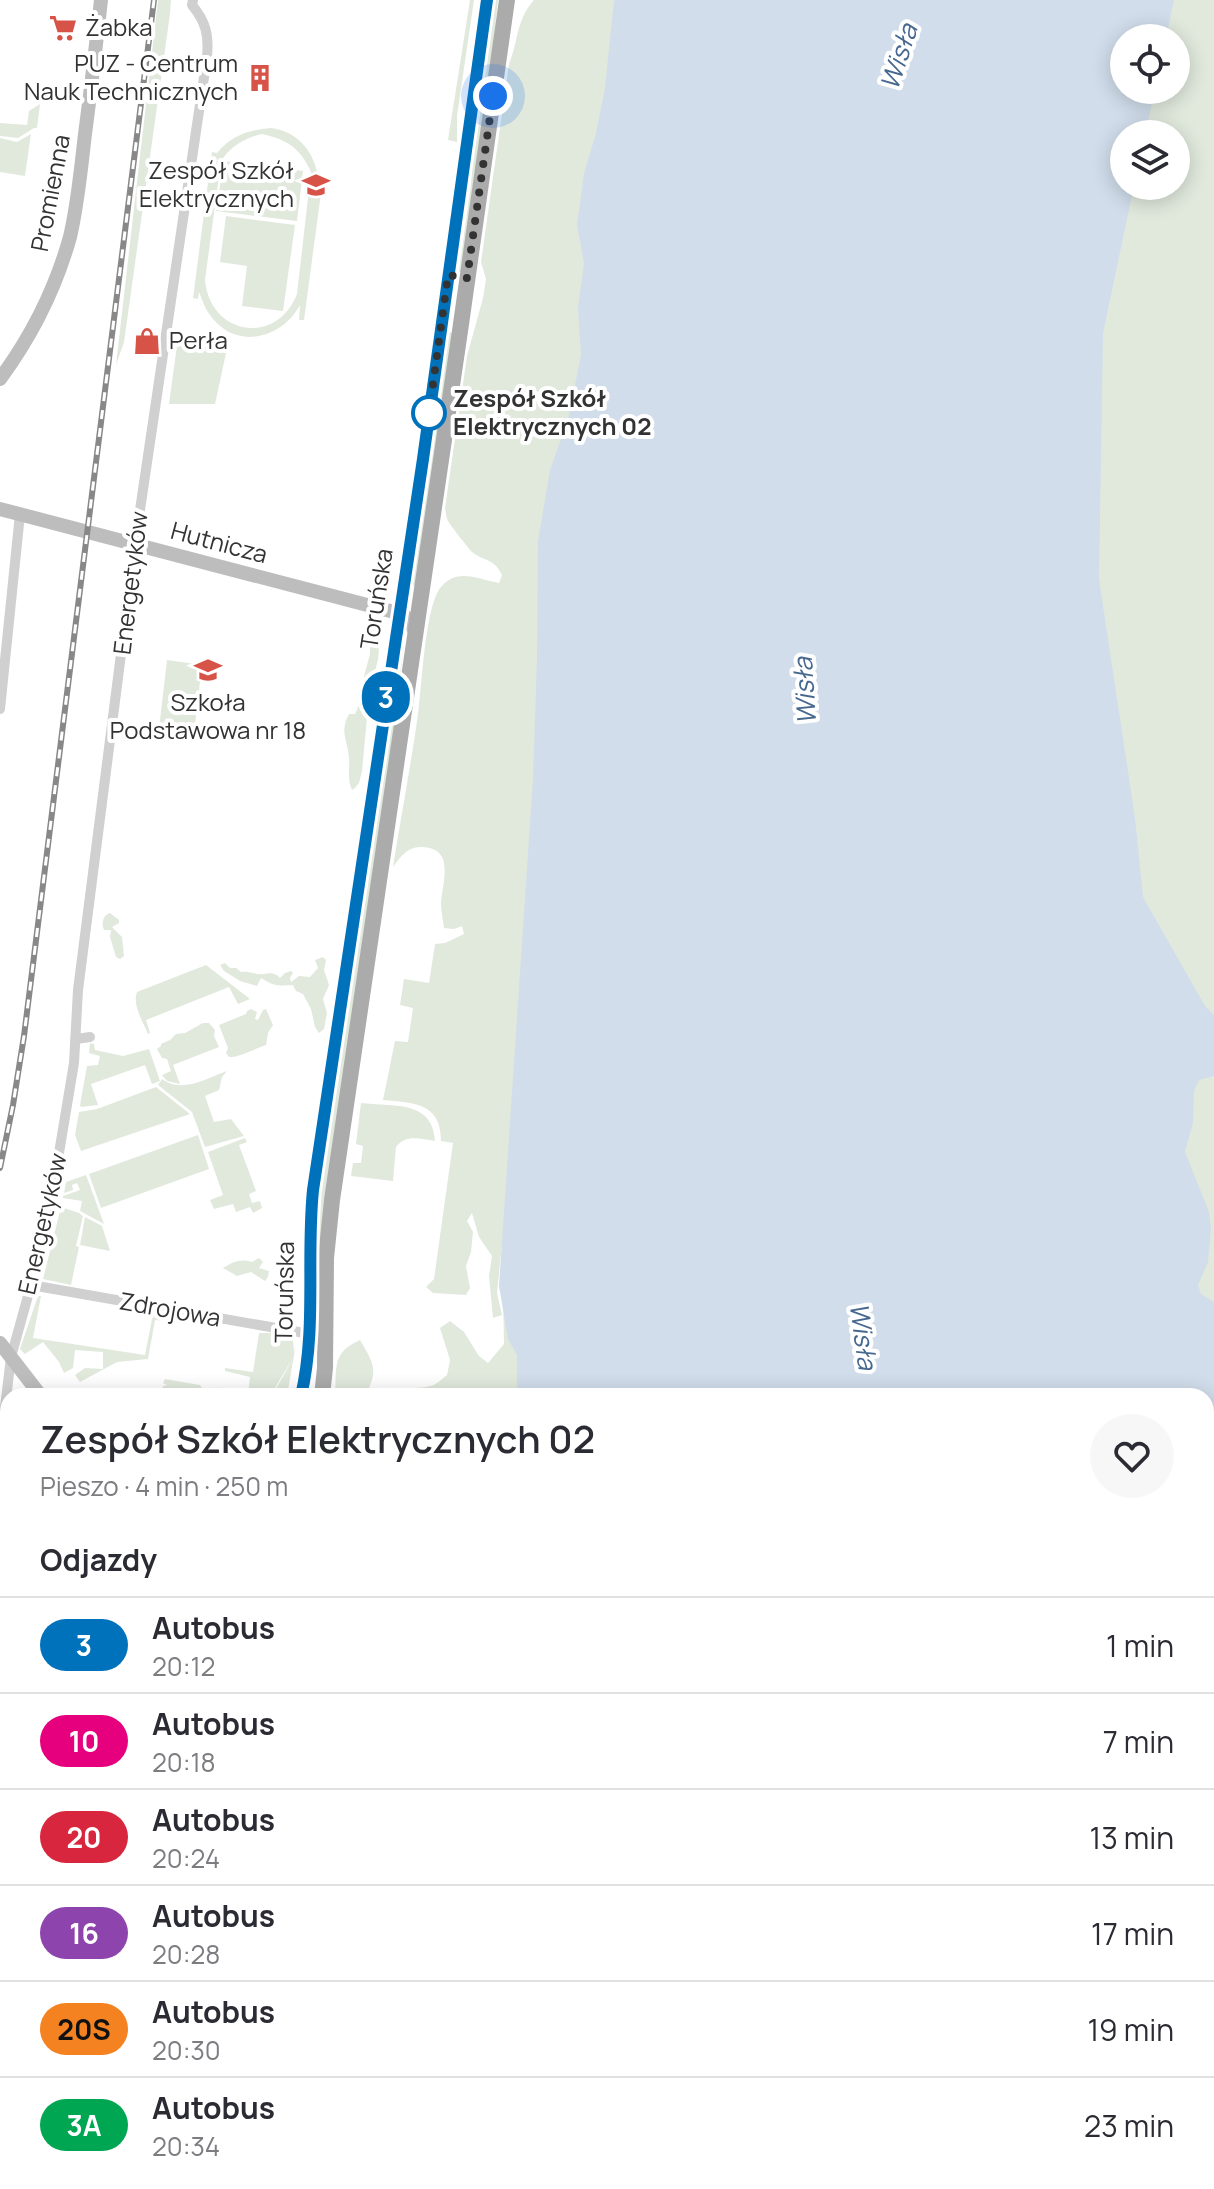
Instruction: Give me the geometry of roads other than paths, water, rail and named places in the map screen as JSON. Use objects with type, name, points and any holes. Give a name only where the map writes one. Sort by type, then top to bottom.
[{"type":"main road","name":"Toruńska","points":[[302,1388],[310,1334],[309,1238],[312,1200],[487,0]]},
{"type":"main road","name":"Toruńska","points":[[323,1388],[326,1258],[332,1200],[507,0]]},
{"type":"main road","points":[[448,275],[467,278]]},
{"type":"street","name":"Promienna","points":[[0,379],[36,322],[70,235],[78,194],[101,0]]},
{"type":"street","name":"Energetyków","points":[[7,1388],[11,1357],[53,1189],[74,1063],[78,990],[136,543],[207,57],[208,35],[205,24],[192,5],[193,0]]},
{"type":"street","name":"Hutnicza","points":[[0,509],[398,613]]},
{"type":"street","points":[[0,709],[20,514]]},
{"type":"street","points":[[398,613],[409,619],[416,634]]},
{"type":"street","points":[[76,1039],[90,1037]]},
{"type":"street","name":"Zdrojowa","points":[[31,1285],[310,1334]]},
{"type":"street","points":[[0,1343],[35,1388]]},
{"type":"water","name":"Wisła","points":[[614,0],[1174,0],[1169,24],[1110,24],[1110,104],[1152,104],[1148,120],[1110,120],[1110,200],[1131,200],[1103,333],[1099,579],[1135,818],[1143,897],[1205,1006],[1214,1015],[1214,1076],[1199,1080],[1194,1091],[1193,1123],[1185,1152],[1209,1212],[1208,1262],[1198,1285],[1201,1294],[1214,1302],[1214,1388],[518,1388],[517,1355],[508,1339],[499,1286],[533,779],[538,541],[550,470],[568,419],[581,355],[578,308],[584,263],[577,225],[584,174],[605,88]]},
{"type":"railway","points":[[0,1168],[24,1036],[154,0]]},
{"type":"place","name":"Żabka","points":[[63,28]]},
{"type":"place","name":"PUZ - Centrum Nauk Technicznych","points":[[260,78]]},
{"type":"place","name":"Zespół Szkół Elektrycznych","points":[[316,185]]},
{"type":"place","name":"Perła","points":[[147,341]]},
{"type":"place","name":"Zespół Szkół Elektrycznych 02","points":[[429,413]]},
{"type":"place","name":"Szkoła Podstawowa nr 18","points":[[208,670]]}]
